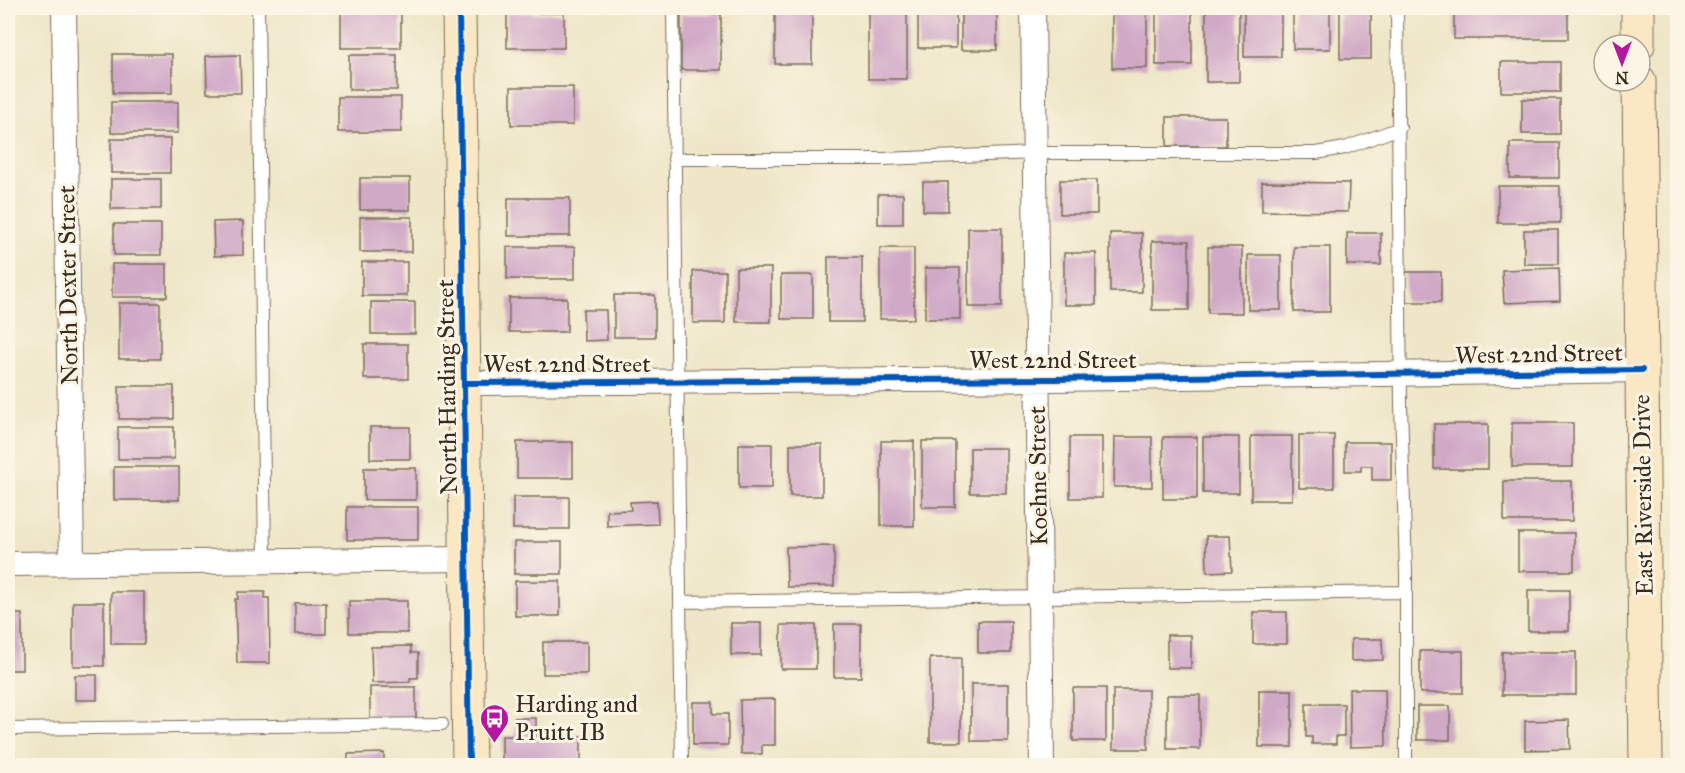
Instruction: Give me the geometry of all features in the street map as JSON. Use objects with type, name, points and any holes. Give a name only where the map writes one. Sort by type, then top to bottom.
[{"type":"street","name":"North Dexter Street","points":[[64,8],[72,563]]},
{"type":"street","name":"North Harding Street","points":[[459,8],[469,765]]},
{"type":"street","name":"Koehne Street","points":[[1034,8],[1042,765]]},
{"type":"street","points":[[1638,8],[1638,33]]},
{"type":"street","name":"East Riverside Drive","points":[[1639,93],[1646,765]]},
{"type":"street","name":"West 22nd Street","points":[[465,383],[1037,379],[1642,370]]},
{"type":"street","points":[[8,564],[467,559]]},
{"type":"lane","points":[[258,8],[266,561]]},
{"type":"lane","points":[[673,8],[682,765]]},
{"type":"lane","points":[[1397,8],[1406,592],[1406,765]]},
{"type":"lane","points":[[674,159],[883,159],[1037,153],[1316,153],[1345,148],[1400,128]]},
{"type":"lane","points":[[680,602],[1406,592]]},
{"type":"lane","points":[[8,729],[442,724]]},
{"type":"building","points":[[107,8],[166,8],[166,10],[107,10]]},
{"type":"building","points":[[775,8],[812,8],[812,64],[775,64]]},
{"type":"building","points":[[868,8],[907,8],[907,79],[868,79]]},
{"type":"building","points":[[918,8],[956,8],[956,48],[918,48]]},
{"type":"building","points":[[961,8],[997,8],[997,50],[961,50]]},
{"type":"building","points":[[1112,8],[1147,8],[1147,68],[1112,68]]},
{"type":"building","points":[[1156,8],[1192,8],[1192,65],[1156,65]]},
{"type":"building","points":[[1206,8],[1239,8],[1239,82],[1206,82]]},
{"type":"building","points":[[1244,8],[1281,8],[1281,57],[1244,57]]},
{"type":"building","points":[[1293,8],[1330,8],[1330,49],[1293,49]]},
{"type":"building","points":[[1454,8],[1568,8],[1568,39],[1454,39]]},
{"type":"building","points":[[1340,9],[1371,9],[1371,59],[1340,59]]},
{"type":"building","points":[[341,12],[401,12],[401,48],[341,48]]},
{"type":"building","points":[[507,13],[564,13],[564,48],[507,48]]},
{"type":"building","points":[[681,14],[721,14],[721,70],[681,70]]},
{"type":"building","points":[[113,54],[172,54],[172,93],[113,93]]},
{"type":"building","points":[[240,55],[241,93],[207,93],[206,56]]},
{"type":"building","points":[[349,55],[397,55],[397,90],[349,90]]},
{"type":"building","points":[[8,62],[10,62],[10,95],[8,95]]},
{"type":"building","points":[[1501,62],[1560,62],[1560,92],[1501,92]]},
{"type":"building","points":[[511,87],[573,87],[573,125],[511,125]]},
{"type":"building","points":[[338,97],[401,97],[401,132],[338,132]]},
{"type":"building","points":[[1522,99],[1560,99],[1560,134],[1522,134]]},
{"type":"building","points":[[111,102],[178,102],[178,133],[111,133]]},
{"type":"building","points":[[1167,117],[1226,117],[1226,146],[1167,146]]},
{"type":"building","points":[[111,139],[170,139],[170,173],[111,173]]},
{"type":"building","points":[[1510,143],[1559,143],[1559,178],[1510,178]]},
{"type":"building","points":[[360,178],[410,178],[410,210],[360,210]]},
{"type":"building","points":[[111,179],[161,179],[161,209],[111,209]]},
{"type":"building","points":[[1060,180],[1097,180],[1097,214],[1060,214]]},
{"type":"building","points":[[923,182],[948,182],[948,211],[923,211]]},
{"type":"building","points":[[1262,182],[1349,183],[1348,212],[1262,211]]},
{"type":"building","points":[[1498,186],[1560,186],[1560,223],[1498,223]]},
{"type":"building","points":[[878,194],[903,194],[903,224],[878,224]]},
{"type":"building","points":[[508,198],[570,198],[570,236],[508,236]]},
{"type":"building","points":[[360,217],[412,217],[412,252],[360,252]]},
{"type":"building","points":[[243,221],[243,255],[214,256],[213,222]]},
{"type":"building","points":[[114,224],[161,224],[161,255],[114,255]]},
{"type":"building","points":[[8,227],[10,227],[10,260],[8,260]]},
{"type":"building","points":[[968,228],[1002,228],[1002,307],[968,307]]},
{"type":"building","points":[[1524,230],[1558,230],[1558,264],[1524,264]]},
{"type":"building","points":[[1110,233],[1142,233],[1142,292],[1110,292]]},
{"type":"building","points":[[1347,233],[1381,233],[1381,265],[1347,265]]},
{"type":"building","points":[[1152,241],[1189,241],[1189,310],[1152,310]]},
{"type":"building","points":[[507,247],[575,247],[575,279],[507,279]]},
{"type":"building","points":[[1208,247],[1242,247],[1242,313],[1208,313]]},
{"type":"building","points":[[1294,247],[1330,247],[1330,312],[1294,312]]},
{"type":"building","points":[[880,248],[914,248],[914,319],[880,319]]},
{"type":"building","points":[[1064,253],[1096,253],[1096,305],[1064,305]]},
{"type":"building","points":[[1248,255],[1281,255],[1281,310],[1248,310]]},
{"type":"building","points":[[828,257],[862,257],[862,322],[828,322]]},
{"type":"building","points":[[362,262],[407,262],[407,296],[362,296]]},
{"type":"building","points":[[112,264],[167,264],[167,297],[112,297]]},
{"type":"building","points":[[736,268],[771,268],[771,322],[736,322]]},
{"type":"building","points":[[925,268],[960,268],[960,319],[925,319]]},
{"type":"building","points":[[1559,268],[1560,301],[1504,303],[1502,270]]},
{"type":"building","points":[[693,271],[725,271],[725,323],[693,323]]},
{"type":"building","points":[[1405,272],[1441,272],[1441,302],[1405,302]]},
{"type":"building","points":[[781,275],[813,275],[813,319],[781,319]]},
{"type":"building","points":[[614,295],[655,295],[655,337],[614,337]]},
{"type":"building","points":[[509,298],[567,298],[567,332],[509,332]]},
{"type":"building","points":[[371,302],[415,302],[415,334],[371,334]]},
{"type":"building","points":[[119,303],[160,303],[160,359],[119,359]]},
{"type":"building","points":[[583,310],[606,310],[607,340],[584,341]]},
{"type":"building","points":[[364,344],[408,344],[408,379],[364,379]]},
{"type":"building","points":[[119,386],[174,386],[174,419],[119,419]]},
{"type":"building","points":[[1512,423],[1573,423],[1573,467],[1512,467]]},
{"type":"building","points":[[1434,424],[1488,424],[1488,469],[1434,469]]},
{"type":"building","points":[[118,427],[174,427],[174,459],[118,459]]},
{"type":"building","points":[[370,427],[410,427],[410,459],[370,459]]},
{"type":"building","points":[[1299,435],[1334,435],[1334,488],[1299,488]]},
{"type":"building","points":[[1251,436],[1292,436],[1292,500],[1251,500]]},
{"type":"building","points":[[1070,437],[1102,437],[1102,498],[1070,498]]},
{"type":"building","points":[[1115,437],[1152,437],[1152,487],[1114,487]]},
{"type":"building","points":[[1163,437],[1197,437],[1197,499],[1163,499]]},
{"type":"building","points":[[1203,437],[1239,437],[1239,493],[1203,493]]},
{"type":"building","points":[[881,441],[914,441],[914,526],[881,526]]},
{"type":"building","points":[[922,441],[955,441],[955,507],[922,507]]},
{"type":"building","points":[[517,442],[573,442],[573,478],[517,478]]},
{"type":"building","points":[[1345,442],[1391,442],[1391,480],[1372,480],[1372,466],[1361,466],[1361,471],[1345,471]]},
{"type":"building","points":[[739,444],[772,444],[772,488],[739,488]]},
{"type":"building","points":[[790,444],[822,444],[822,496],[790,496]]},
{"type":"building","points":[[970,448],[1006,448],[1006,493],[970,493]]},
{"type":"building","points":[[114,467],[179,467],[179,500],[114,500]]},
{"type":"building","points":[[364,468],[416,468],[416,500],[364,500]]},
{"type":"building","points":[[1504,481],[1572,481],[1572,521],[1504,521]]},
{"type":"building","points":[[513,497],[569,497],[569,529],[513,529]]},
{"type":"building","points":[[657,501],[658,524],[607,526],[607,511],[631,510],[630,502]]},
{"type":"building","points":[[347,507],[418,507],[418,540],[347,540]]},
{"type":"building","points":[[8,509],[11,509],[11,542],[8,542]]},
{"type":"building","points":[[1518,533],[1574,533],[1574,571],[1518,571]]},
{"type":"building","points":[[1206,536],[1230,536],[1232,571],[1207,572]]},
{"type":"building","points":[[514,542],[562,542],[562,574],[514,574]]},
{"type":"building","points":[[834,546],[834,586],[787,587],[786,547]]},
{"type":"building","points":[[515,581],[560,581],[560,616],[515,616]]},
{"type":"building","points":[[1528,590],[1569,590],[1569,631],[1528,631]]},
{"type":"building","points":[[111,592],[144,592],[144,644],[111,644]]},
{"type":"building","points":[[238,592],[265,592],[265,598],[269,598],[270,663],[237,663],[235,599],[238,599]]},
{"type":"building","points":[[349,601],[407,601],[407,633],[349,633]]},
{"type":"building","points":[[73,602],[104,602],[104,666],[73,666]]},
{"type":"building","points":[[295,603],[326,603],[326,634],[295,634]]},
{"type":"building","points":[[1253,612],[1287,612],[1287,644],[1253,644]]},
{"type":"building","points":[[8,614],[22,614],[22,670],[8,670]]},
{"type":"building","points":[[978,621],[1011,621],[1011,653],[978,653]]},
{"type":"building","points":[[731,623],[761,623],[761,655],[731,655]]},
{"type":"building","points":[[834,624],[861,624],[861,677],[834,677]]},
{"type":"building","points":[[781,625],[816,625],[816,669],[781,669]]},
{"type":"building","points":[[1167,635],[1191,635],[1191,668],[1167,668]]},
{"type":"building","points":[[1351,639],[1382,639],[1383,660],[1351,661]]},
{"type":"building","points":[[543,642],[587,642],[587,674],[543,674]]},
{"type":"building","points":[[411,646],[411,653],[418,653],[418,678],[410,678],[410,682],[372,683],[371,647]]},
{"type":"building","points":[[1420,651],[1463,651],[1463,693],[1420,693]]},
{"type":"building","points":[[1502,652],[1576,652],[1576,695],[1502,695]]},
{"type":"building","points":[[930,658],[961,658],[961,742],[930,742]]},
{"type":"building","points":[[75,675],[97,675],[97,700],[75,700]]},
{"type":"building","points":[[971,684],[1008,684],[1008,741],[971,741]]},
{"type":"building","points":[[370,687],[416,687],[416,722],[370,722]]},
{"type":"building","points":[[1073,688],[1106,688],[1106,741],[1073,741]]},
{"type":"building","points":[[1349,689],[1385,689],[1386,746],[1350,747]]},
{"type":"building","points":[[1113,690],[1148,690],[1148,749],[1113,749]]},
{"type":"building","points":[[1259,690],[1292,690],[1292,747],[1259,747]]},
{"type":"building","points":[[1167,695],[1200,695],[1200,749],[1167,749]]},
{"type":"building","points":[[775,699],[775,745],[762,745],[762,754],[741,754],[740,700]]},
{"type":"building","points":[[693,702],[713,702],[713,714],[728,714],[728,745],[693,745]]},
{"type":"building","points":[[1306,704],[1344,704],[1344,736],[1336,736],[1336,744],[1312,744],[1312,737],[1306,737]]},
{"type":"building","points":[[1417,706],[1450,706],[1450,740],[1417,740]]},
{"type":"building","points":[[515,718],[536,718],[536,736],[581,736],[581,766],[502,766],[502,736],[515,736]]},
{"type":"building","points":[[1569,720],[1570,749],[1525,750],[1525,721]]},
{"type":"building","points":[[384,753],[384,766],[348,766],[348,754]]},
{"type":"cycle path","points":[[459,8],[469,766]]},
{"type":"cycle path","points":[[465,383],[1054,379],[1642,370]]},
{"type":"place","name":"Harding and Pruitt IB","points":[[494,744]]}]
